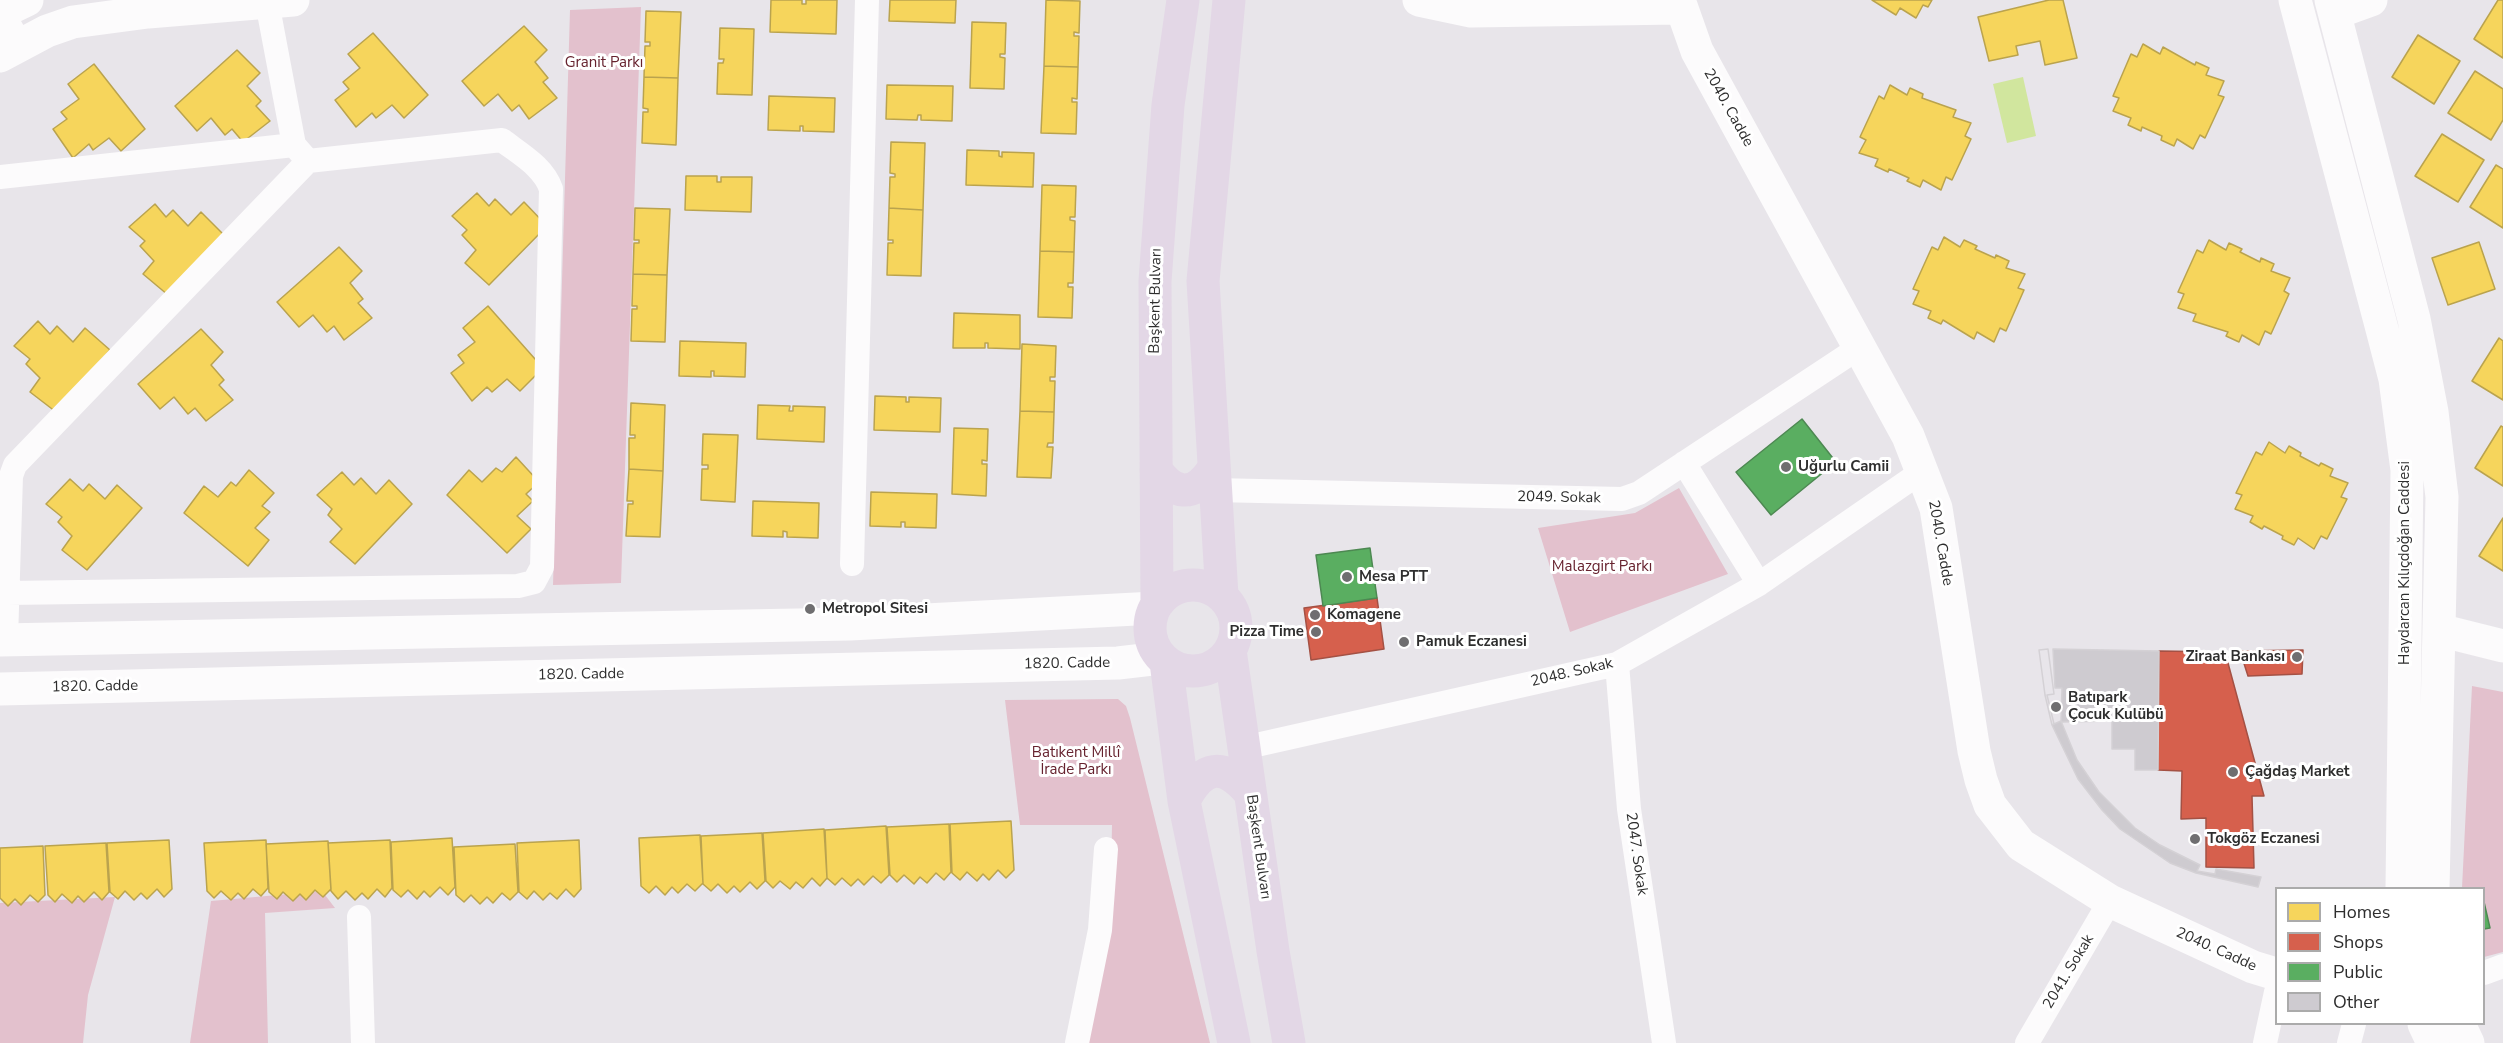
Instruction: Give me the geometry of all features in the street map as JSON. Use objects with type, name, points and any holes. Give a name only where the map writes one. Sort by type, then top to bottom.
[{"type":"main road","points":[[27,0],[0,15],[8,51],[47,31],[92,19],[280,1]]},
{"type":"main road","name":"Başkent Bulvarı","points":[[1156,606],[1155,281],[1168,105],[1183,0]]},
{"type":"main road","points":[[1222,596],[1213,481],[1203,281],[1229,0]]},
{"type":"main road","points":[[1419,0],[1471,10],[1679,4]]},
{"type":"main road","name":"Haydarcan Kılıçdoğan Caddesi","points":[[2295,0],[2387,349],[2403,432],[2408,510],[2402,887]]},
{"type":"main road","points":[[2371,0],[2333,6],[2414,319],[2432,412],[2442,497],[2433,887]]},
{"type":"main road","name":"2040. Cadde","points":[[1679,4],[1697,51],[1860,347],[1924,470],[1936,508],[1974,751],[1990,805],[2021,845],[2110,901],[2253,968],[2275,974]]},
{"type":"main road","points":[[1156,470],[1173,488],[1184,491],[1213,481]]},
{"type":"main road","points":[[1195,585],[1209,588],[1222,596],[1231,607],[1236,621],[1235,636],[1230,650],[1210,668],[1198,671],[1184,670],[1164,660],[1153,646],[1150,632],[1151,617],[1156,606],[1167,593],[1180,586],[1195,585]]},
{"type":"main road","points":[[3,640],[850,624],[1156,606]]},
{"type":"main road","points":[[1047,614],[1062,617],[1070,623],[1076,637],[1073,650],[1055,664]]},
{"type":"main road","points":[[2439,630],[2503,646]]},
{"type":"main road","name":"Başkent Bulvarı","points":[[1230,650],[1289,1043]]},
{"type":"main road","points":[[1164,660],[1184,801],[1234,1043]]},
{"type":"main road","name":"1820. Cadde","points":[[0,689],[1118,663],[1164,660]]},
{"type":"main road","points":[[1184,801],[1193,783],[1204,774],[1216,771],[1229,773],[1250,793]]},
{"type":"main road","points":[[2425,1025],[2433,1043]]},
{"type":"main road","points":[[2460,1025],[2468,1043]]},
{"type":"street","points":[[852,564],[867,0]]},
{"type":"street","points":[[280,1],[301,153]]},
{"type":"street","points":[[0,177],[301,153],[502,140],[548,179],[551,189],[542,567],[534,582],[518,586],[7,593]]},
{"type":"street","points":[[3,640],[11,476],[15,465],[301,153]]},
{"type":"street","name":"2049. Sokak","points":[[1213,481],[1622,499],[1639,493],[1860,347]]},
{"type":"street","points":[[1684,463],[1759,584]]},
{"type":"street","name":"2048. Sokak","points":[[1243,748],[1617,664],[1759,584],[1924,470]]},
{"type":"street","name":"2047. Sokak","points":[[1617,664],[1629,808],[1664,1043]]},
{"type":"street","points":[[1077,1043],[1101,930],[1106,849]]},
{"type":"street","name":"2041. Sokak","points":[[2027,1043],[2110,901]]},
{"type":"street","points":[[359,917],[363,1043]]},
{"type":"street","points":[[2485,973],[2503,966]]},
{"type":"street","points":[[2265,1043],[2275,1000]]},
{"type":"street","points":[[2349,1043],[2354,1025]]},
{"type":"green space","name":"Granit Parkı","points":[[641,7],[621,583],[553,585],[570,10]]},
{"type":"green space","name":"Malazgirt Parkı","points":[[1679,488],[1728,574],[1570,632],[1538,528],[1635,513]]},
{"type":"green space","points":[[2472,686],[2503,692],[2503,952],[2485,957],[2485,887],[2462,887]]},
{"type":"green space","name":"Batıkent Millî İrade Parkı","points":[[1118,699],[1126,706],[1130,718],[1210,1043],[1080,1043],[1110,924],[1112,825],[1020,825],[1005,700]]},
{"type":"green space","points":[[322,891],[335,908],[265,913],[268,1043],[190,1043],[211,901]]},
{"type":"green space","points":[[115,897],[88,995],[83,1043],[0,1043],[0,903]]},
{"type":"shaded area","points":[[2023,77],[2036,136],[2007,143],[1993,84]]},
{"type":"building: Homes","points":[[771,0],[802,0],[802,4],[806,4],[806,0],[837,0],[836,34],[770,32]]},
{"type":"building: Homes","points":[[890,0],[956,0],[955,23],[889,21]]},
{"type":"building: Homes","points":[[1046,0],[1080,1],[1079,33],[1074,32],[1074,36],[1079,36],[1078,67],[1044,66]]},
{"type":"building: Homes","points":[[1872,0],[1932,0],[1928,7],[1923,5],[1916,18],[1900,8],[1896,15]]},
{"type":"building: Homes","points":[[2049,0],[2063,0],[2077,58],[2045,65],[2040,41],[2016,46],[2018,55],[1989,61],[1978,17]]},
{"type":"building: Homes","points":[[2498,0],[2503,0],[2503,58],[2474,39]]},
{"type":"building: Homes","points":[[646,11],[681,12],[678,78],[644,77],[645,46],[650,46],[650,42],[645,42]]},
{"type":"building: Homes","points":[[972,22],[1006,23],[1005,54],[1000,54],[1000,57],[1005,58],[1004,89],[970,88]]},
{"type":"building: Homes","points":[[524,26],[547,50],[535,62],[548,78],[543,82],[557,98],[529,119],[519,105],[512,111],[498,94],[484,106],[462,81]]},
{"type":"building: Homes","points":[[720,28],[754,29],[752,95],[717,94],[718,63],[723,63],[724,59],[719,59]]},
{"type":"building: Homes","points":[[373,33],[428,95],[404,118],[392,105],[376,118],[372,113],[356,127],[335,100],[349,89],[343,82],[360,68],[348,54]]},
{"type":"building: Homes","points":[[2418,35],[2460,61],[2434,104],[2392,77]]},
{"type":"building: Homes","points":[[2143,44],[2160,54],[2163,47],[2195,65],[2196,62],[2209,68],[2206,75],[2224,81],[2218,95],[2224,97],[2205,138],[2200,135],[2193,149],[2177,139],[2174,146],[2161,140],[2162,136],[2142,127],[2141,131],[2128,125],[2131,118],[2113,111],[2119,98],[2113,96],[2131,54],[2137,57]]},
{"type":"building: Homes","points":[[237,50],[260,73],[247,86],[261,101],[256,106],[270,121],[243,142],[232,129],[225,135],[211,118],[197,131],[175,106]]},
{"type":"building: Homes","points":[[94,64],[145,129],[121,151],[109,138],[93,150],[89,144],[73,158],[53,129],[67,119],[61,112],[79,99],[68,84]]},
{"type":"building: Homes","points":[[1044,66],[1078,67],[1077,99],[1072,98],[1072,102],[1077,102],[1076,134],[1041,133]]},
{"type":"building: Homes","points":[[2475,71],[2503,89],[2503,120],[2491,140],[2448,113]]},
{"type":"building: Homes","points":[[644,77],[678,78],[676,145],[642,143],[643,112],[648,112],[648,109],[643,108]]},
{"type":"building: Homes","points":[[887,85],[953,86],[952,121],[921,120],[921,115],[918,115],[917,120],[886,119]]},
{"type":"building: Homes","points":[[1890,85],[1907,95],[1910,88],[1923,94],[1922,98],[1956,110],[1953,117],[1971,123],[1965,136],[1971,139],[1952,180],[1946,177],[1941,190],[1923,180],[1920,187],[1907,181],[1909,178],[1889,169],[1888,172],[1875,166],[1878,159],[1859,153],[1866,140],[1860,137],[1879,96],[1884,99]]},
{"type":"building: Homes","points":[[769,96],[835,98],[834,132],[803,131],[803,126],[800,126],[800,131],[768,130]]},
{"type":"building: Homes","points":[[2442,134],[2484,160],[2458,202],[2415,176]]},
{"type":"building: Homes","points":[[891,142],[925,143],[923,210],[889,208],[890,177],[895,177],[895,174],[890,173]]},
{"type":"building: Homes","points":[[967,150],[999,151],[999,156],[1002,157],[1002,152],[1034,153],[1033,187],[966,185]]},
{"type":"building: Homes","points":[[2496,165],[2503,169],[2503,228],[2470,207]]},
{"type":"building: Homes","points":[[686,176],[717,176],[717,182],[721,182],[721,177],[752,177],[751,212],[685,210]]},
{"type":"building: Homes","points":[[1042,185],[1076,186],[1075,217],[1070,217],[1070,220],[1075,221],[1074,252],[1040,251]]},
{"type":"building: Homes","points":[[477,193],[489,206],[495,199],[511,215],[524,202],[547,226],[489,285],[465,263],[476,250],[462,235],[467,230],[452,216]]},
{"type":"building: Homes","points":[[155,204],[166,217],[173,210],[188,226],[201,212],[225,236],[168,295],[143,274],[154,261],[140,246],[145,241],[129,227]]},
{"type":"building: Homes","points":[[635,208],[670,209],[667,275],[633,274],[634,243],[639,243],[639,240],[634,240]]},
{"type":"building: Homes","points":[[889,208],[923,210],[921,276],[887,275],[888,243],[893,243],[893,240],[888,240]]},
{"type":"building: Homes","points":[[1944,237],[1960,247],[1964,240],[1977,246],[1975,249],[1995,258],[1996,255],[2009,261],[2006,268],[2025,274],[2018,288],[2024,290],[2006,331],[2000,328],[1994,342],[1977,332],[1974,339],[1943,320],[1941,324],[1928,318],[1931,311],[1913,304],[1919,291],[1913,289],[1932,247],[1938,250]]},
{"type":"building: Homes","points":[[2209,240],[2226,250],[2229,243],[2242,249],[2240,252],[2260,262],[2261,258],[2274,264],[2271,271],[2290,278],[2284,291],[2289,294],[2271,334],[2265,331],[2259,345],[2242,335],[2239,342],[2226,336],[2228,332],[2193,321],[2196,314],[2178,308],[2184,294],[2178,292],[2197,250],[2203,253]]},
{"type":"building: Homes","points":[[2479,242],[2495,289],[2448,305],[2432,258]]},
{"type":"building: Homes","points":[[339,247],[362,271],[350,283],[363,299],[358,303],[372,318],[344,340],[334,326],[327,332],[313,315],[299,327],[277,302]]},
{"type":"building: Homes","points":[[1040,251],[1074,252],[1073,283],[1068,283],[1068,287],[1073,287],[1072,318],[1038,317]]},
{"type":"building: Homes","points":[[633,274],[667,275],[665,342],[631,341],[632,309],[637,309],[637,306],[632,306]]},
{"type":"building: Homes","points":[[488,306],[543,368],[520,391],[507,379],[492,392],[487,387],[472,401],[451,373],[464,363],[458,355],[475,342],[463,328]]},
{"type":"building: Homes","points":[[954,313],[1020,315],[1020,349],[988,348],[988,343],[985,343],[985,348],[953,348]]},
{"type":"building: Homes","points":[[38,321],[50,334],[57,326],[73,342],[85,328],[110,350],[56,412],[30,392],[40,378],[26,364],[30,359],[14,346]]},
{"type":"building: Homes","points":[[201,329],[223,352],[211,365],[224,380],[219,385],[233,400],[206,421],[195,408],[188,414],[174,397],[160,409],[138,384]]},
{"type":"building: Homes","points":[[2499,338],[2503,341],[2503,400],[2472,381]]},
{"type":"building: Homes","points":[[680,341],[746,343],[745,377],[714,376],[714,371],[711,371],[711,377],[679,376]]},
{"type":"building: Homes","points":[[1022,344],[1056,346],[1055,377],[1050,377],[1050,381],[1055,381],[1054,412],[1020,411]]},
{"type":"building: Homes","points":[[875,396],[906,397],[906,402],[909,402],[909,397],[941,398],[940,432],[874,430]]},
{"type":"building: Homes","points":[[631,403],[665,405],[663,471],[629,469],[629,438],[635,438],[635,435],[630,435]]},
{"type":"building: Homes","points":[[758,405],[790,406],[789,411],[793,411],[793,406],[825,407],[824,442],[757,439]]},
{"type":"building: Homes","points":[[1020,411],[1054,412],[1053,443],[1048,443],[1047,447],[1053,447],[1051,478],[1017,477]]},
{"type":"building: Homes","points":[[2501,426],[2503,427],[2503,486],[2475,468]]},
{"type":"building: Homes","points":[[954,428],[988,429],[987,461],[982,460],[982,464],[987,464],[986,496],[952,494]]},
{"type":"building: Homes","points":[[703,434],[738,435],[735,502],[701,500],[702,469],[708,469],[708,465],[702,465]]},
{"type":"building: Homes","points":[[2269,442],[2285,453],[2289,446],[2301,453],[2300,456],[2319,466],[2321,463],[2333,469],[2330,476],[2348,483],[2341,497],[2347,499],[2327,539],[2321,536],[2314,549],[2298,538],[2294,545],[2264,526],[2262,529],[2250,522],[2253,516],[2235,509],[2242,495],[2236,493],[2256,452],[2262,455]]},
{"type":"building: Homes","points":[[516,457],[539,482],[526,494],[533,501],[517,516],[531,529],[507,553],[447,495],[469,470],[482,482],[496,468],[502,472]]},
{"type":"building: Homes","points":[[629,469],[663,471],[660,537],[626,536],[628,504],[633,504],[633,501],[627,501]]},
{"type":"building: Homes","points":[[249,470],[274,493],[262,506],[270,512],[255,528],[269,540],[248,566],[184,513],[204,486],[218,497],[231,482],[236,486]]},
{"type":"building: Homes","points":[[342,472],[354,485],[361,478],[376,494],[389,480],[412,504],[355,564],[330,542],[342,529],[328,515],[332,509],[317,495]]},
{"type":"building: Homes","points":[[70,479],[83,491],[89,484],[105,499],[117,485],[142,508],[87,570],[62,550],[72,536],[58,522],[62,517],[46,504]]},
{"type":"building: Homes","points":[[871,492],[937,494],[936,528],[905,527],[905,522],[901,522],[901,527],[870,526]]},
{"type":"building: Homes","points":[[753,501],[819,503],[818,538],[787,537],[787,532],[783,531],[783,537],[752,536]]},
{"type":"building: Homes","points":[[2503,518],[2503,571],[2479,556]]},
{"type":"building: Homes","points":[[1011,821],[1014,870],[1006,878],[998,870],[989,880],[983,874],[977,881],[967,872],[960,880],[952,873],[950,824]]},
{"type":"building: Homes","points":[[949,824],[951,872],[944,880],[936,873],[927,883],[920,877],[914,884],[904,875],[897,882],[890,875],[887,827]]},
{"type":"building: Homes","points":[[886,826],[889,875],[881,883],[873,876],[864,885],[858,879],[851,886],[842,878],[835,885],[827,878],[825,830]]},
{"type":"building: Homes","points":[[824,829],[827,878],[820,886],[812,878],[803,888],[796,882],[790,889],[780,881],[773,888],[766,881],[763,833]]},
{"type":"building: Homes","points":[[762,833],[765,881],[757,889],[750,882],[740,892],[734,886],[727,893],[718,884],[711,891],[703,884],[701,836]]},
{"type":"building: Homes","points":[[700,835],[703,883],[695,891],[687,884],[678,893],[672,887],[665,895],[656,886],[649,893],[641,886],[639,838]]},
{"type":"building: Homes","points":[[452,838],[455,887],[448,895],[440,887],[430,897],[424,891],[417,899],[408,890],[401,897],[393,890],[391,842]]},
{"type":"building: Homes","points":[[169,840],[172,889],[164,897],[157,889],[147,899],[141,893],[134,900],[125,891],[118,899],[110,892],[107,843]]},
{"type":"building: Homes","points":[[266,840],[268,888],[261,896],[253,889],[244,899],[238,893],[231,900],[221,891],[214,898],[207,891],[204,843]]},
{"type":"building: Homes","points":[[390,840],[392,888],[385,897],[377,889],[368,899],[362,893],[355,900],[346,891],[338,899],[331,891],[328,843]]},
{"type":"building: Homes","points":[[579,840],[581,889],[574,897],[566,889],[557,899],[550,893],[543,900],[534,891],[527,899],[519,892],[517,843]]},
{"type":"building: Homes","points":[[328,841],[331,889],[323,897],[315,890],[306,900],[300,894],[293,901],[283,892],[277,899],[269,892],[266,844]]},
{"type":"building: Homes","points":[[106,843],[109,892],[102,900],[94,892],[84,902],[78,896],[72,903],[62,894],[55,902],[48,895],[45,846]]},
{"type":"building: Homes","points":[[515,844],[518,892],[510,900],[502,893],[493,903],[487,897],[480,904],[471,895],[464,902],[456,895],[454,847]]},
{"type":"building: Homes","points":[[43,846],[45,895],[38,902],[30,895],[21,905],[15,899],[8,906],[0,898],[0,848]]},
{"type":"building: Shops","points":[[1377,598],[1384,649],[1311,660],[1304,608]]},
{"type":"building: Shops","points":[[2303,650],[2302,674],[2248,676],[2240,651]]},
{"type":"building: Shops","points":[[2159,651],[2225,652],[2264,796],[2252,796],[2254,868],[2206,867],[2206,818],[2181,819],[2182,771],[2158,770]]},
{"type":"building: Public","name":"Uğurlu Camii","points":[[1802,419],[1836,462],[1771,515],[1736,472]]},
{"type":"building: Public","name":"Mesa PTT","points":[[1370,548],[1377,598],[1323,606],[1316,555]]},
{"type":"building: Public","points":[[2485,906],[2490,928],[2485,929]]},
{"type":"building: Other","points":[[2048,649],[2054,694],[2047,695],[2054,724],[2061,721],[2077,760],[2099,792],[2135,828],[2160,845],[2200,865],[2197,871],[2215,874],[2216,869],[2261,877],[2258,887],[2196,873],[2170,863],[2120,829],[2102,810],[2078,779],[2052,725],[2039,650]]},
{"type":"building: Other","points":[[2048,649],[2054,694],[2047,695],[2054,724],[2052,725],[2039,650]]},
{"type":"building: Other","points":[[2053,649],[2159,651],[2158,770],[2135,770],[2135,749],[2112,749],[2112,721],[2061,722],[2062,688],[2055,688]]},
{"type":"place","name":"Uğurlu Camii","points":[[1786,467]]},
{"type":"place","name":"Mesa PTT","points":[[1347,577]]},
{"type":"place","name":"Metropol Sitesi","points":[[810,609]]},
{"type":"place","name":"Komagene","points":[[1315,615]]},
{"type":"place","name":"Pizza Time","points":[[1316,632]]},
{"type":"place","name":"Pamuk Eczanesi","points":[[1404,642]]},
{"type":"place","name":"Ziraat Bankası","points":[[2297,657]]},
{"type":"place","name":"Batıpark Çocuk Kulübü","points":[[2056,707]]},
{"type":"place","name":"Çağdaş Market","points":[[2233,772]]},
{"type":"place","name":"Tokgöz Eczanesi","points":[[2195,839]]}]
